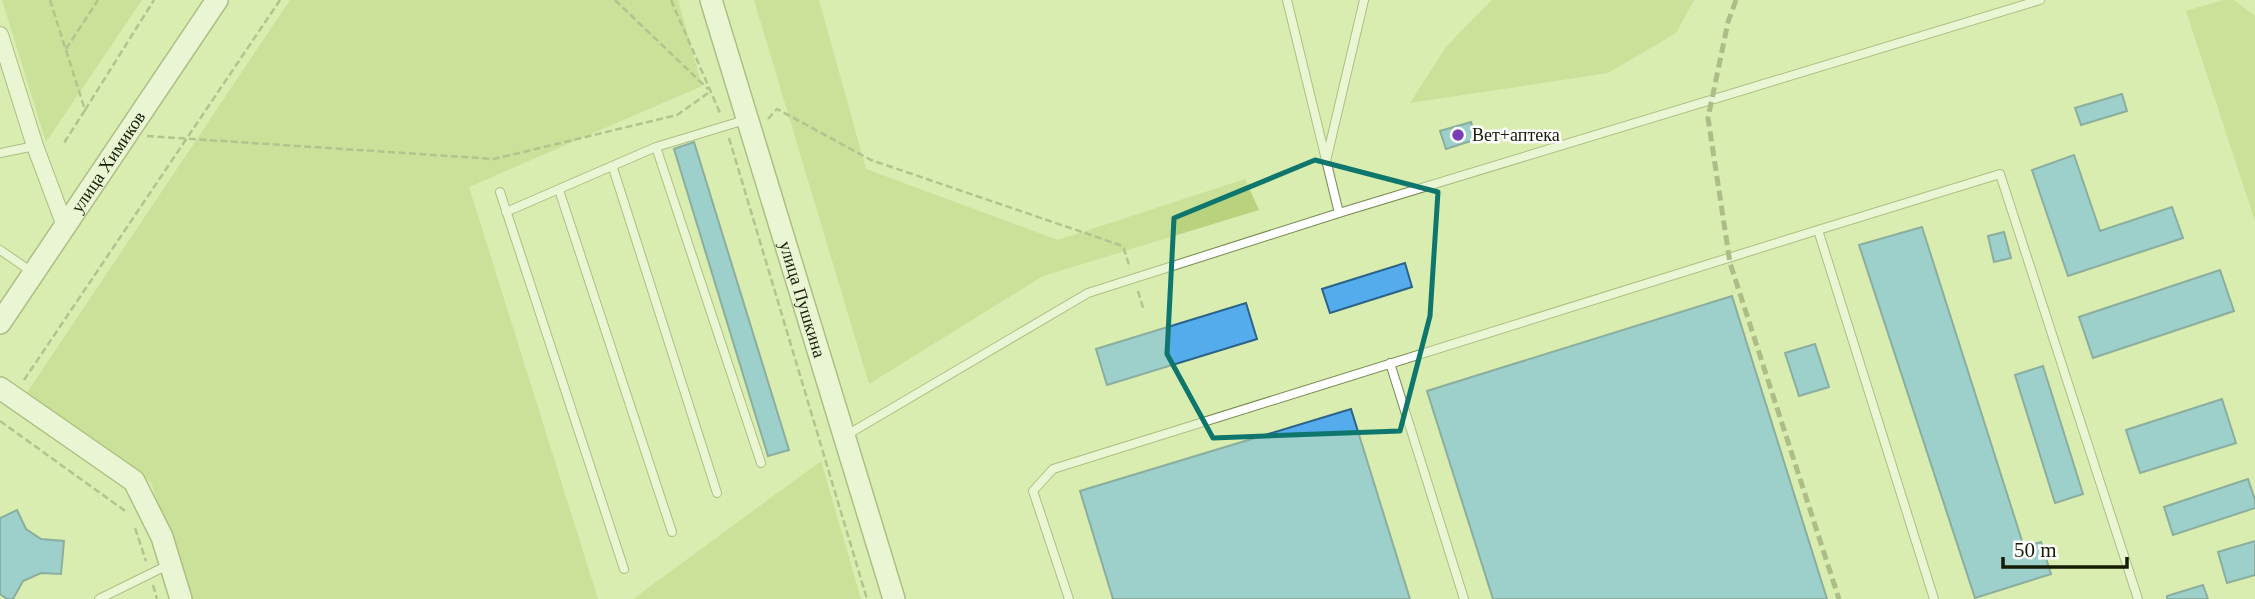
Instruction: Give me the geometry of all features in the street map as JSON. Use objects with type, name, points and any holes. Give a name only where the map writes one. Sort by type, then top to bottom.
[{"type":"street","name":"улица Химиков","points":[[0,323],[217,0]]},
{"type":"street","name":"улица Пушкина","points":[[711,0],[894,599]]},
{"type":"street","points":[[0,35],[5,67],[65,226]]},
{"type":"street","points":[[7,392],[134,481],[162,537],[181,599]]},
{"type":"lane","points":[[1287,0],[1339,213]]},
{"type":"lane","points":[[1326,159],[1364,0]]},
{"type":"lane","points":[[844,437],[1088,293],[1339,213],[2040,0]]},
{"type":"lane","points":[[506,212],[613,168],[656,147],[725,127],[748,124]]},
{"type":"lane","points":[[0,153],[35,146]]},
{"type":"lane","points":[[656,147],[761,463]]},
{"type":"lane","points":[[613,168],[717,493]]},
{"type":"lane","points":[[1069,599],[1034,491],[1053,469],[2000,174],[2138,599]]},
{"type":"lane","points":[[559,190],[672,533]]},
{"type":"lane","points":[[500,192],[624,569]]},
{"type":"lane","points":[[1818,230],[1934,599]]},
{"type":"lane","points":[[0,250],[34,273]]},
{"type":"lane","points":[[1390,363],[1464,599]]},
{"type":"lane","points":[[99,599],[170,564]]},
{"type":"path","points":[[50,0],[85,110]]},
{"type":"path","points":[[65,48],[98,0]]},
{"type":"path","points":[[64,143],[154,0]]},
{"type":"path","points":[[7,392],[281,0]]},
{"type":"path","points":[[615,0],[711,92]]},
{"type":"path","points":[[671,0],[725,127],[867,599]]},
{"type":"path","points":[[147,136],[494,159],[677,115],[711,92]]},
{"type":"path","points":[[748,124],[766,121],[777,109],[872,160],[1123,246],[1144,311]]},
{"type":"path","points":[[0,421],[131,514]]},
{"type":"path","points":[[135,526],[157,599]]},
{"type":"highlighted area","points":[[1315,160],[1438,192],[1430,316],[1400,431],[1213,438],[1167,354],[1174,218]]},
{"type":"green space","points":[[2,0],[142,0],[46,142]]},
{"type":"green space","points":[[290,0],[678,0],[702,86],[469,187],[598,599],[190,599],[151,482],[26,394]]},
{"type":"green space","points":[[754,0],[819,0],[866,169],[1058,240],[1245,179],[1259,210],[1043,276],[869,384]]},
{"type":"green space","points":[[1492,0],[1694,0],[1676,33],[1608,73],[1410,103],[1446,47]]},
{"type":"green space","points":[[2223,0],[2234,0],[2255,16],[2255,221],[2186,11]]},
{"type":"green space","points":[[821,461],[861,599],[633,599]]},
{"type":"building","points":[[2122,94],[2127,111],[2081,125],[2075,108]]},
{"type":"building","name":"Вет+аптека","points":[[1471,122],[1477,139],[1446,149],[1440,131]]},
{"type":"building","points":[[694,142],[789,450],[768,456],[674,149]]},
{"type":"building","points":[[2074,155],[2100,231],[2172,207],[2183,238],[2068,276],[2032,170]]},
{"type":"building","points":[[1922,227],[2024,547],[2041,542],[2051,574],[1975,598],[1859,245]]},
{"type":"building","points":[[2004,232],[2011,258],[1994,262],[1988,236]]},
{"type":"building","points":[[1405,263],[1412,287],[1330,313],[1322,289]]},
{"type":"building","points":[[2220,270],[2234,311],[2093,358],[2079,317]]},
{"type":"building","points":[[1732,296],[1827,599],[1493,599],[1427,391]]},
{"type":"building","points":[[1246,303],[1257,339],[1107,385],[1096,349]]},
{"type":"building","points":[[1815,344],[1829,387],[1799,396],[1785,353]]},
{"type":"building","points":[[2043,366],[2083,494],[2055,503],[2015,375]]},
{"type":"building","points":[[2222,399],[2236,443],[2140,473],[2126,430]]},
{"type":"building","points":[[1351,409],[1410,599],[1113,599],[1080,491]]},
{"type":"building","points":[[2248,479],[2255,508],[2173,535],[2164,507]]},
{"type":"building","points":[[17,510],[26,529],[41,539],[64,541],[61,574],[41,573],[23,581],[13,599],[7,599],[0,594],[0,518]]},
{"type":"building","points":[[2255,541],[2255,575],[2227,583],[2218,552]]},
{"type":"building","points":[[2203,585],[2208,599],[2167,599],[2167,596]]},
{"type":"railway","points":[[1736,0],[1728,22],[1708,118],[1730,263],[1839,599]]},
{"type":"place","name":"Вет+аптека","points":[[1458,135]]}]
